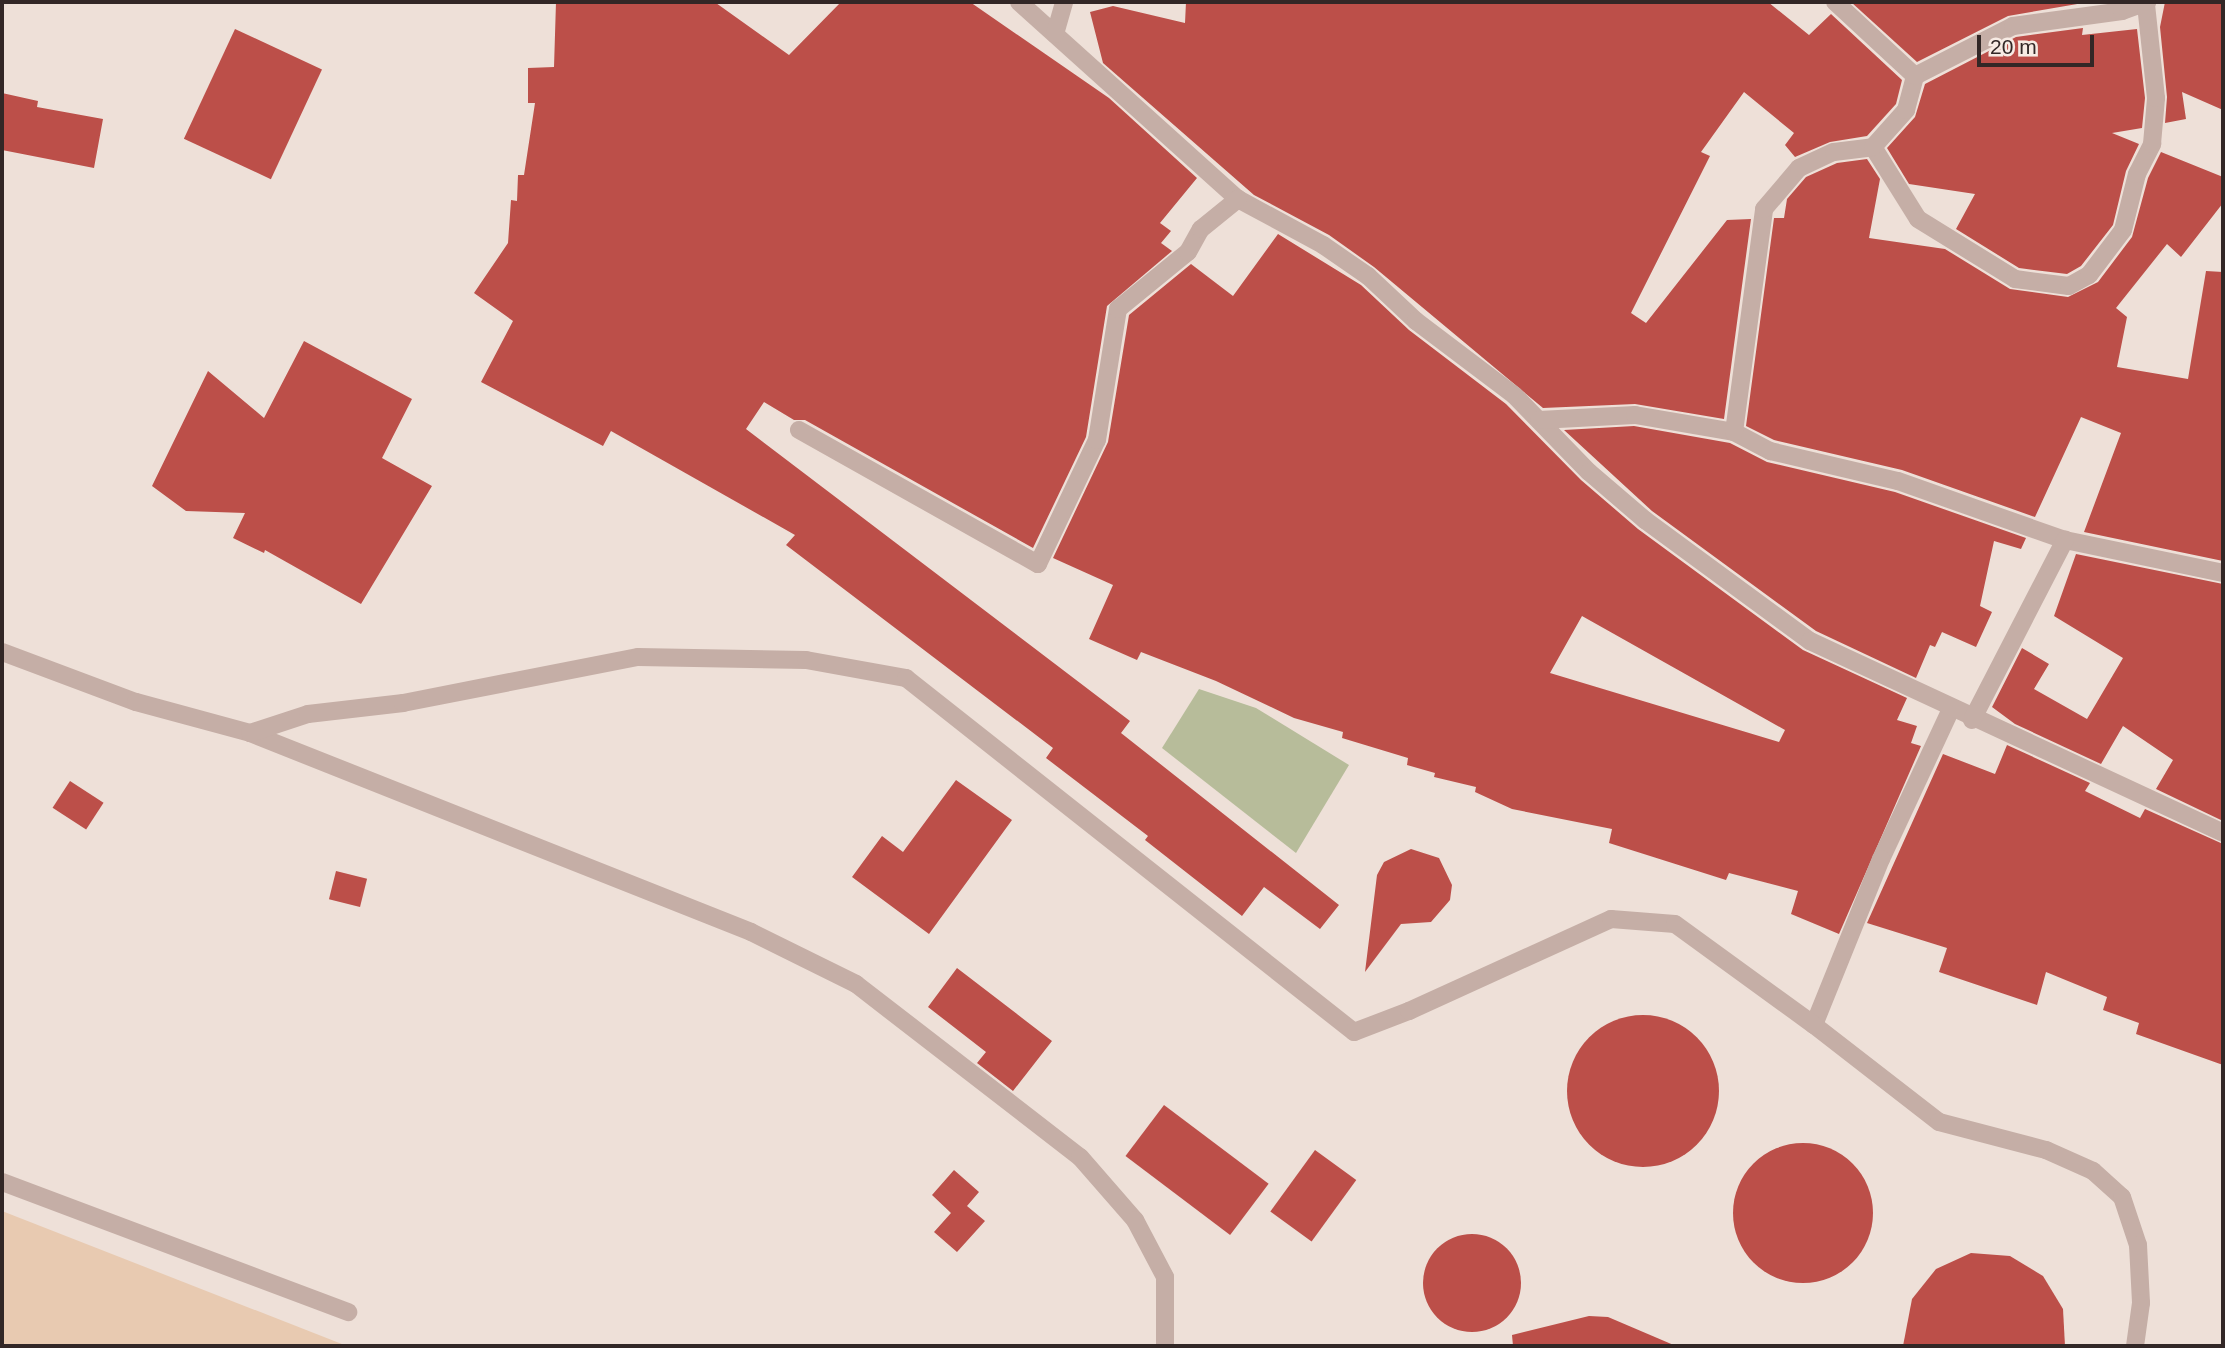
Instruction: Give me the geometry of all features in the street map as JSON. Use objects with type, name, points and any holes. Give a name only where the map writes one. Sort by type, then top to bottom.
[{"type":"street","points":[[1019,2],[1238,199],[1323,245],[1368,276],[1416,321],[1514,395],[1645,520],[1810,641],[1972,720],[2223,833]]},
{"type":"street","points":[[1055,34],[1064,2]]},
{"type":"street","points":[[1835,2],[1915,76]]},
{"type":"street","points":[[1734,432],[1764,209],[1799,168],[1835,152],[1873,147],[1906,110],[1915,76],[2013,26],[2147,3],[2156,99],[2152,144],[2137,174],[2123,230],[2089,275],[2069,286],[2015,279],[1918,219],[1873,147]]},
{"type":"street","points":[[799,430],[1038,565],[1097,440],[1118,309],[1188,252],[1200,229],[1238,199]]},
{"type":"street","points":[[1539,420],[1635,415],[1734,432],[1770,451],[1898,481],[2065,540],[2223,573]]},
{"type":"street","points":[[1972,720],[2065,540]]},
{"type":"street","points":[[2,652],[136,702],[250,733],[751,932],[856,985],[1080,1157],[1135,1220],[1165,1277],[1165,1346]]},
{"type":"street","points":[[250,733],[308,714],[403,703],[638,657],[806,660],[906,678],[1354,1032],[1611,919],[1675,924],[1814,1025],[1938,1122],[2046,1150],[2094,1171],[2122,1196],[2138,1245],[2141,1303],[2135,1346]]},
{"type":"street","points":[[1814,1025],[1881,859],[1951,709]]},
{"type":"street","points":[[2,1182],[348,1312]]},
{"type":"green space","points":[[1199,689],[1256,708],[1349,765],[1296,853],[1162,748]]},
{"type":"sand","points":[[2,1211],[347,1346],[2,1346]]},
{"type":"building","points":[[556,2],[716,3],[789,55],[841,2],[970,2],[1109,98],[1197,178],[1160,223],[1171,231],[1161,243],[1172,251],[1107,306],[1086,437],[1033,548],[805,420],[794,420],[764,402],[746,429],[1130,721],[1121,733],[1339,905],[1320,929],[1264,887],[1242,916],[1145,840],[1148,836],[1046,758],[1053,748],[786,545],[795,535],[611,431],[603,446],[481,382],[513,321],[474,293],[508,243],[511,200],[517,201],[518,175],[524,175],[535,103],[528,103],[528,68],[554,67]]},
{"type":"building","points":[[1186,2],[1768,2],[1809,35],[1831,14],[1902,80],[1896,104],[1867,136],[1830,142],[1795,157],[1785,145],[1794,133],[1744,92],[1701,152],[1710,156],[1631,313],[1646,323],[1727,220],[1751,219],[1724,419],[1635,404],[1543,408],[1374,267],[1329,235],[1254,195],[1103,63],[1090,12],[1113,6],[1185,23]]},
{"type":"building","points":[[1851,2],[2089,2],[2008,16],[1917,62]]},
{"type":"building","points":[[2165,2],[2223,2],[2223,110],[2182,92],[2186,119],[2165,123],[2167,97],[2160,27]]},
{"type":"building","points":[[2083,28],[2082,35],[2137,29],[2145,98],[2142,128],[2112,133],[2139,144],[2126,171],[2113,225],[2081,266],[2067,274],[2019,268],[1956,229],[1975,194],[1909,184],[1887,148],[1915,117],[1925,84],[2016,37]]},
{"type":"building","points":[[235,29],[322,70],[271,179],[184,139]]},
{"type":"building","points":[[2,93],[38,101],[37,107],[103,119],[94,168],[2,150]]},
{"type":"building","points":[[2161,152],[2223,177],[2223,203],[2181,257],[2167,244],[2116,308],[2127,317],[2117,367],[2188,379],[2206,271],[2223,272],[2223,561],[2084,532],[2121,433],[2081,417],[2035,517],[1902,470],[1774,440],[1746,426],[1774,218],[1784,218],[1787,199],[1806,177],[1837,163],[1867,159],[1880,179],[1869,238],[1945,249],[2010,289],[2068,297],[2098,282],[2132,237],[2148,178]]},
{"type":"building","points":[[1278,234],[1361,285],[1409,330],[1506,404],[1581,480],[1638,529],[1803,650],[1907,698],[1897,720],[1917,726],[1911,743],[1921,746],[1839,934],[1791,914],[1798,891],[1729,873],[1726,880],[1609,843],[1612,829],[1512,809],[1475,792],[1476,787],[1434,777],[1435,773],[1407,765],[1408,758],[1342,738],[1343,732],[1294,718],[1216,681],[1141,652],[1137,660],[1089,639],[1113,585],[1053,558],[1108,442],[1129,315],[1191,264],[1233,296]],"holes":[[[1582,616],[1785,730],[1779,742],[1550,673]]]},
{"type":"building","points":[[304,341],[412,399],[382,458],[432,486],[361,604],[265,550],[264,553],[233,538],[245,513],[186,511],[152,486],[208,371],[264,418]]},
{"type":"building","points":[[1634,426],[1730,443],[1767,462],[1895,492],[2026,538],[2021,549],[1994,541],[1980,606],[1992,612],[1976,647],[1942,632],[1935,647],[1930,645],[1916,678],[1816,631],[1652,511],[1564,430]]},
{"type":"building","points":[[2076,554],[2223,584],[2223,821],[2156,789],[2173,760],[2123,726],[2101,764],[2015,724],[1992,707],[2022,648],[2049,664],[2034,689],[2087,719],[2123,658],[2054,616]]},
{"type":"building","points":[[2007,745],[2090,783],[2085,791],[2140,818],[2145,809],[2223,844],[2223,1065],[2136,1034],[2139,1023],[2103,1010],[2107,997],[2046,972],[2037,1005],[1939,972],[1947,948],[1867,923],[1943,754],[1995,774]]},
{"type":"building","points":[[956,780],[1012,820],[929,934],[852,877],[882,836],[903,852]]},
{"type":"building","points":[[70,781],[104,803],[86,830],[53,808]]},
{"type":"building","points":[[1411,849],[1439,858],[1452,885],[1450,900],[1431,922],[1401,924],[1365,972],[1377,875],[1384,862]]},
{"type":"building","points":[[336,871],[367,879],[360,907],[329,899]]},
{"type":"building","points":[[957,968],[1052,1041],[1013,1091],[977,1063],[986,1052],[928,1007]]},
{"type":"building","points":[[1643,1015],[1672,1021],[1697,1037],[1713,1062],[1719,1091],[1713,1120],[1697,1145],[1672,1161],[1643,1167],[1614,1161],[1589,1145],[1573,1120],[1567,1091],[1573,1062],[1589,1037],[1614,1021]]},
{"type":"building","points":[[1164,1105],[1269,1184],[1230,1235],[1125,1156]]},
{"type":"building","points":[[1803,1143],[1830,1148],[1853,1163],[1868,1186],[1873,1213],[1868,1240],[1853,1263],[1830,1278],[1803,1283],[1776,1278],[1753,1263],[1738,1240],[1733,1213],[1738,1186],[1753,1163],[1776,1148]]},
{"type":"building","points":[[1315,1150],[1356,1180],[1312,1241],[1270,1211]]},
{"type":"building","points":[[954,1170],[979,1192],[967,1206],[985,1221],[957,1252],[934,1232],[951,1213],[932,1195]]},
{"type":"building","points":[[1472,1234],[1499,1242],[1513,1256],[1521,1283],[1513,1310],[1499,1324],[1472,1332],[1445,1324],[1431,1310],[1423,1283],[1431,1256],[1445,1242]]},
{"type":"building","points":[[1971,1253],[2010,1256],[2043,1276],[2063,1309],[2065,1346],[1903,1346],[1912,1299],[1936,1269]]},
{"type":"building","points":[[1589,1316],[1608,1317],[1676,1346],[1513,1346],[1512,1335]]}]
